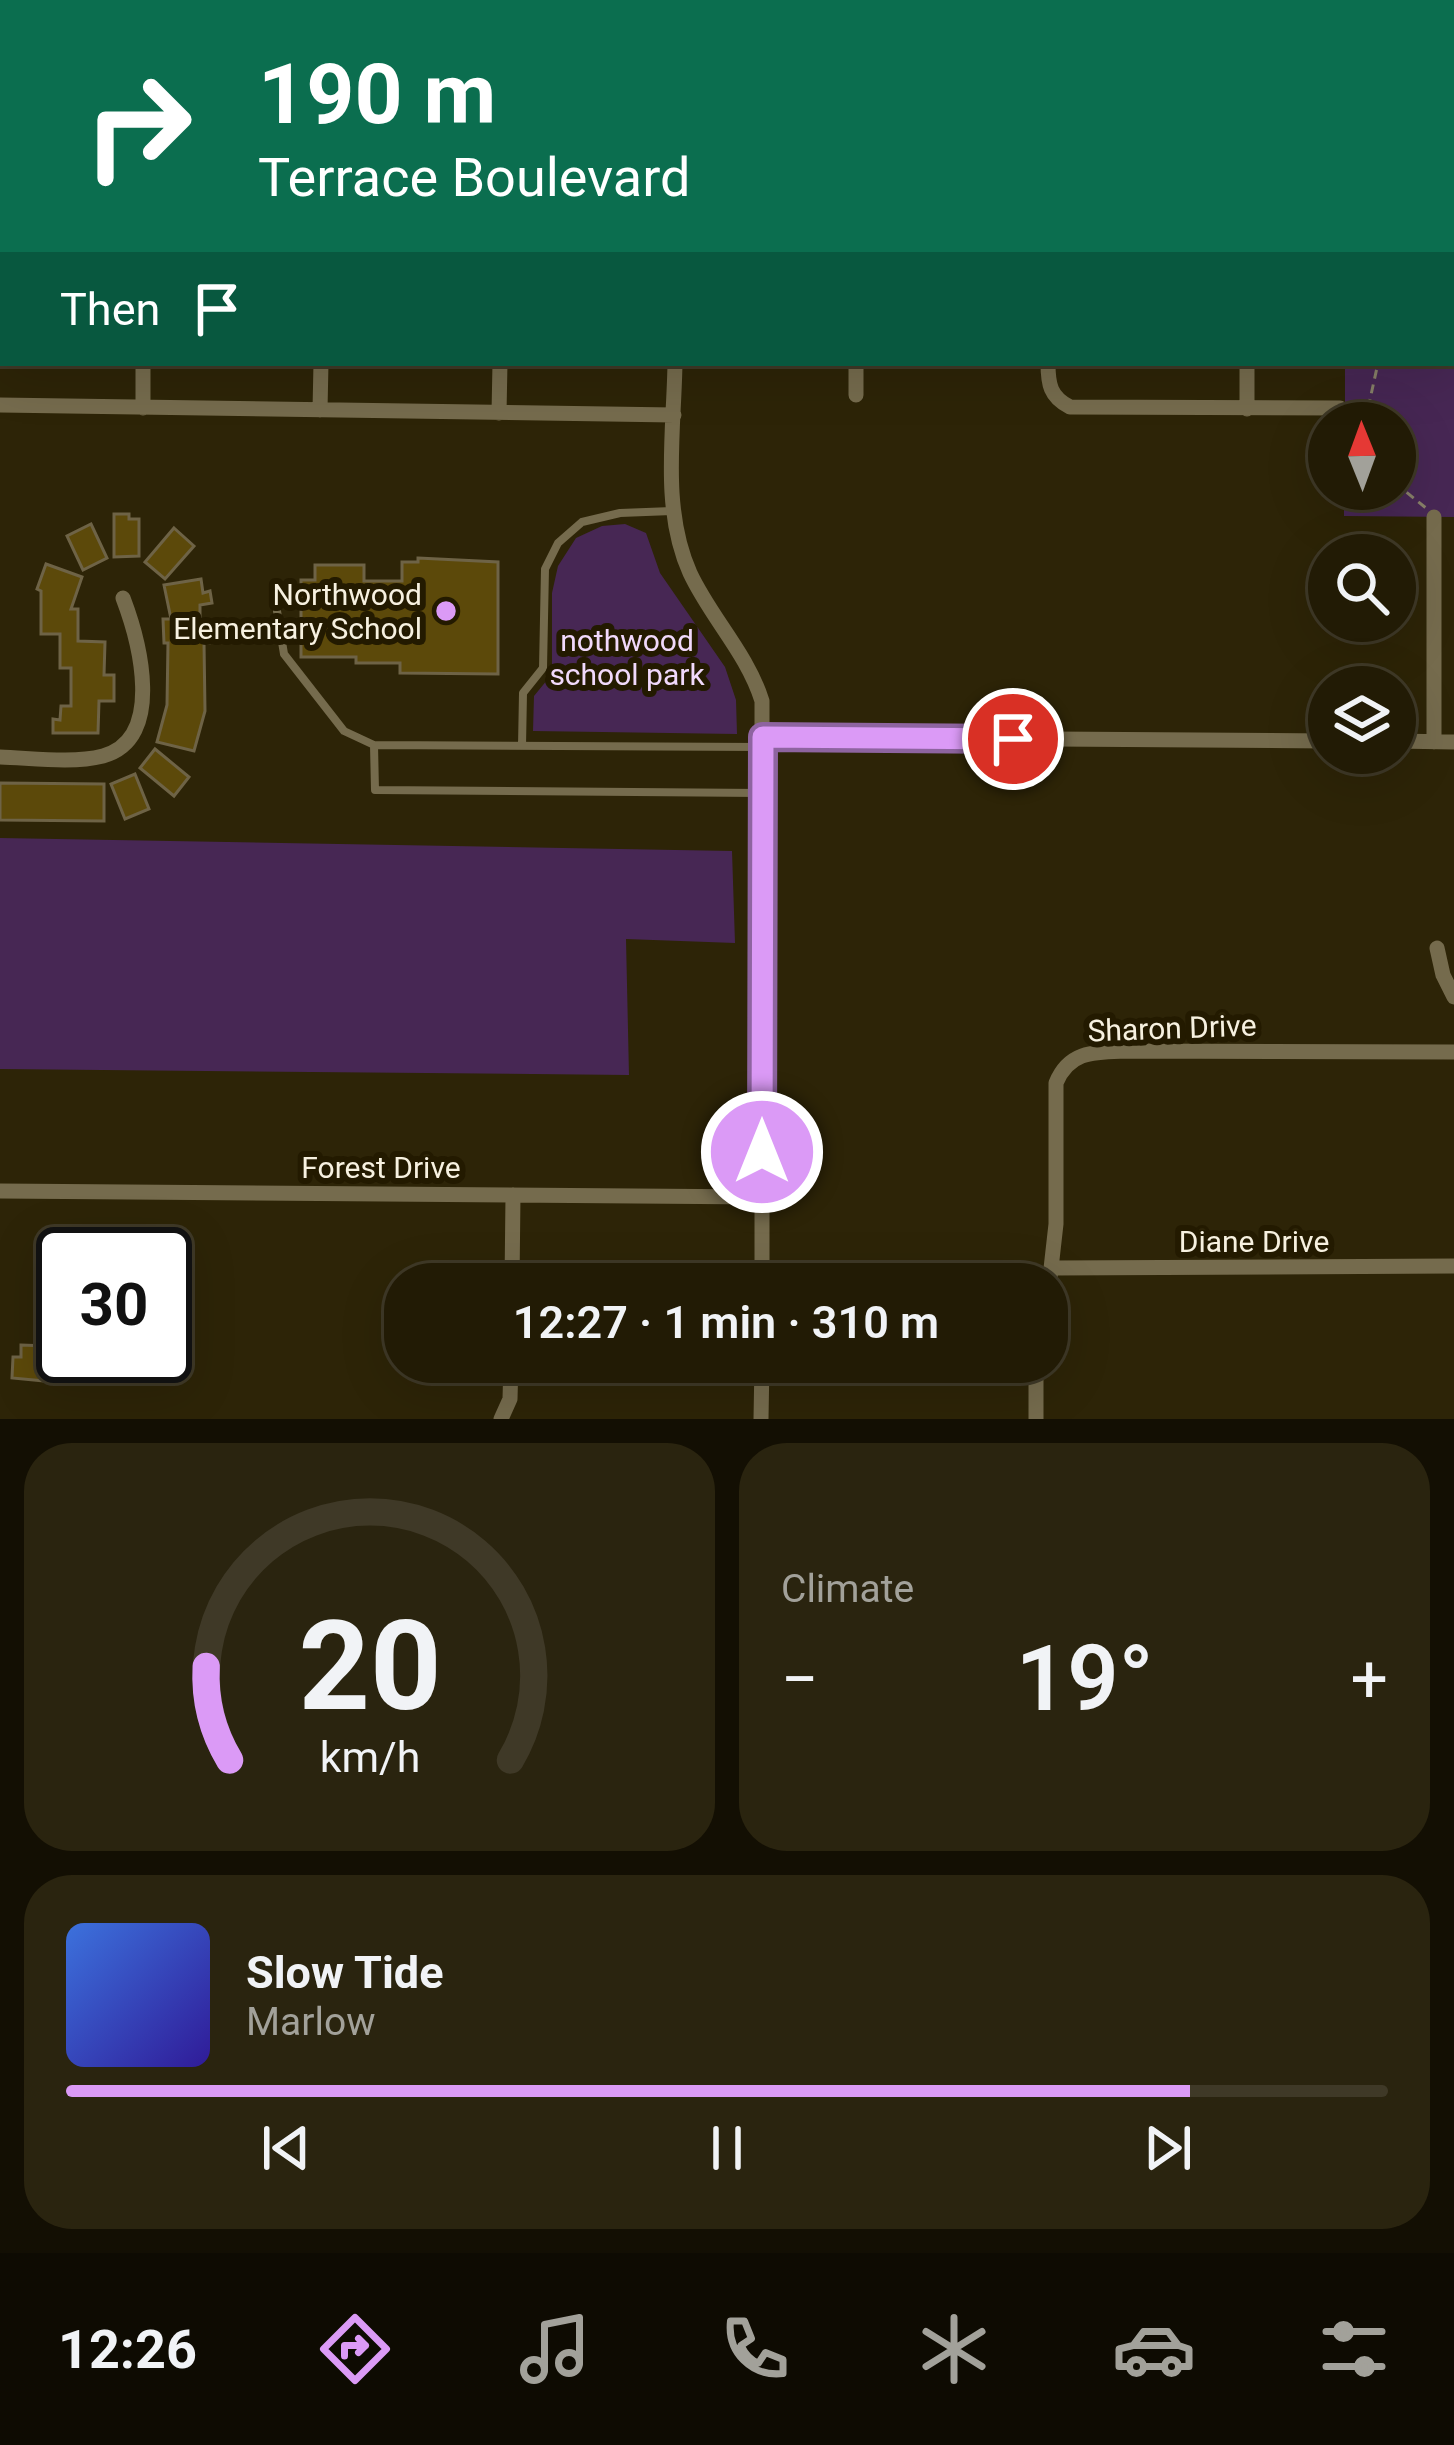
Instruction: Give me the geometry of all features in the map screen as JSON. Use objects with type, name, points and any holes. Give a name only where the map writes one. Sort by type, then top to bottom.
[{"type":"street","points":[[143,366],[143,408]]},
{"type":"street","points":[[320,410],[321,366]]},
{"type":"street","points":[[499,413],[500,366]]},
{"type":"street","points":[[675,366],[674,511],[679,543],[691,575],[755,677],[763,700],[762,1263]]},
{"type":"street","points":[[856,366],[856,395]]},
{"type":"street","points":[[1048,366],[1048,386],[1070,407],[1308,409]]},
{"type":"street","points":[[1247,366],[1247,410]]},
{"type":"street","points":[[0,405],[674,415]]},
{"type":"street","points":[[1434,517],[1434,742]]},
{"type":"street","points":[[0,757],[97,758],[123,746],[141,715],[142,696],[138,639],[123,598]]},
{"type":"street","points":[[763,742],[1308,741]]},
{"type":"street","points":[[1416,742],[1454,742]]},
{"type":"street","points":[[1437,948],[1454,997]]},
{"type":"street","name":"Sharon Drive","points":[[1054,1263],[1056,1083],[1061,1070],[1078,1055],[1125,1051],[1454,1052]]},
{"type":"street","name":"Forest Drive","points":[[0,1191],[762,1197]]},
{"type":"street","points":[[512,1263],[513,1195]]},
{"type":"street","name":"Diane Drive","points":[[1068,1268],[1454,1266]]},
{"type":"street","points":[[501,1419],[511,1383]]},
{"type":"street","points":[[761,1419],[762,1383]]},
{"type":"street","points":[[1036,1383],[1036,1419]]},
{"type":"lane","points":[[522,746],[523,693],[543,668],[545,569],[558,543],[582,522],[620,513],[674,511]]},
{"type":"lane","points":[[277,611],[284,654],[344,731],[374,745],[763,742]]},
{"type":"lane","points":[[374,745],[375,790],[763,793]]},
{"type":"path","points":[[1369,402],[1377,366]]},
{"type":"path","points":[[1416,496],[1434,517]]},
{"type":"green space","points":[[1345,366],[1454,366],[1454,517],[1344,516],[1344,510],[1416,510],[1416,402],[1345,402]]},
{"type":"green space","name":"nothwood school park","points":[[625,524],[646,533],[660,573],[725,667],[736,700],[737,734],[533,731],[534,696],[552,674],[552,593],[558,566],[576,538],[602,526]]},
{"type":"green space","points":[[0,838],[732,851],[735,943],[626,939],[629,1075],[0,1069]]},
{"type":"building","points":[[114,514],[139,519],[139,556],[114,557]]},
{"type":"building","points":[[91,524],[107,558],[83,570],[67,536]]},
{"type":"building","points":[[174,528],[194,546],[165,579],[145,562]]},
{"type":"building","points":[[418,558],[498,562],[498,674],[400,673],[400,663],[301,657],[301,580],[315,580],[315,565],[364,565],[364,581],[402,581],[402,562],[418,562]]},
{"type":"building","points":[[46,564],[82,577],[71,609],[78,609],[78,641],[105,642],[104,675],[114,675],[114,701],[99,701],[98,733],[53,733],[53,719],[60,720],[61,706],[71,706],[71,668],[60,668],[60,634],[41,634],[41,591],[37,589]]},
{"type":"building","points":[[201,579],[203,593],[210,591],[212,603],[200,605],[200,627],[208,627],[209,643],[204,643],[205,711],[194,751],[157,742],[167,705],[168,643],[164,643],[163,619],[171,619],[164,585]]},
{"type":"building","points":[[155,749],[189,777],[174,796],[140,768]]},
{"type":"building","points":[[135,774],[149,809],[125,819],[111,784]]},
{"type":"building","points":[[0,783],[104,784],[104,821],[0,820]]},
{"type":"building","points":[[21,1345],[36,1346],[36,1380],[12,1378],[13,1357],[21,1357]]},
{"type":"place","name":"Northwood Elementary School","points":[[446,611]]},
{"type":"route","points":[[762,1152],[763,737],[1013,739]]}]
